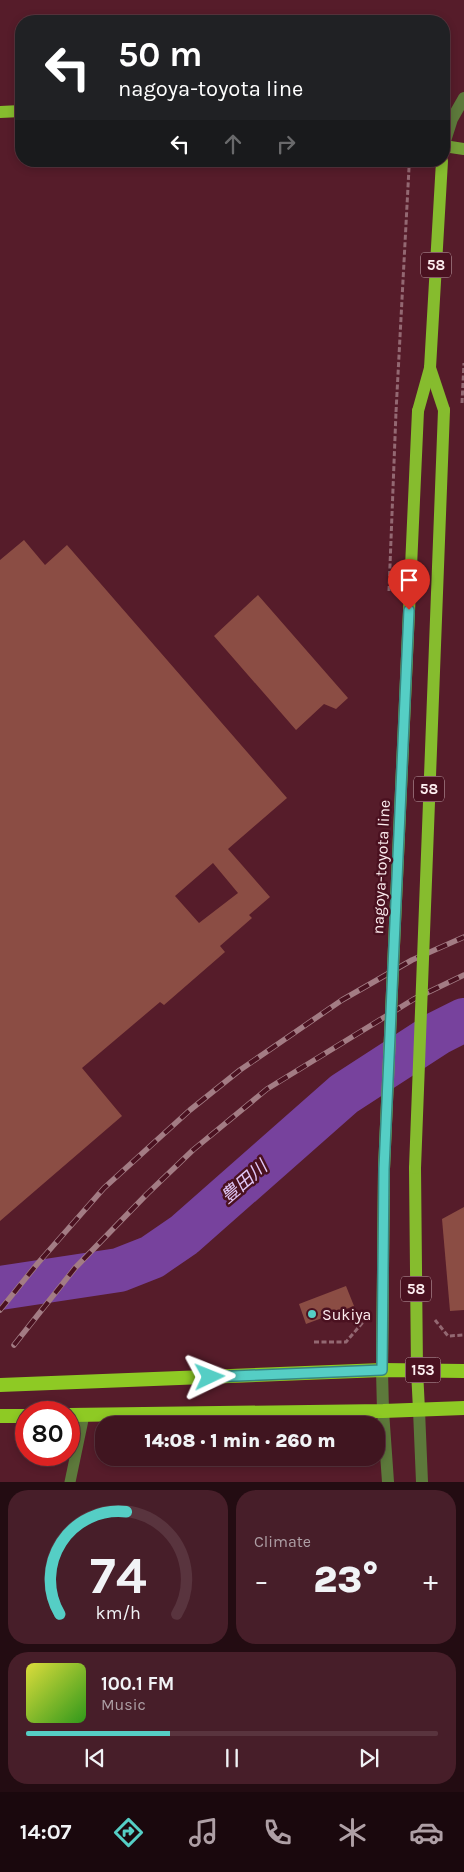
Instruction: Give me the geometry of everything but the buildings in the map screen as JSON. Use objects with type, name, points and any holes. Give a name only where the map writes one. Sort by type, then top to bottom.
[{"type":"highway","name":"153","points":[[0,1385],[382,1370],[464,1370]]},
{"type":"highway","points":[[80,1415],[383,1412],[464,1408]]},
{"type":"highway","points":[[0,1416],[15,1416]]},
{"type":"main road","points":[[0,112],[15,112]]},
{"type":"main road","points":[[450,146],[464,149]]},
{"type":"main road","name":"nagoya-toyota line","points":[[382,1370],[384,1169],[418,411],[430,368],[442,167]]},
{"type":"main road","name":"nagoya-toyota line","points":[[419,1410],[414,1168],[444,410],[430,368]]},
{"type":"street","points":[[450,126],[464,98]]},
{"type":"street","points":[[382,1370],[388,1482]]},
{"type":"street","points":[[419,1410],[422,1482]]},
{"type":"lane","points":[[70,1482],[84,1415]]},
{"type":"path","points":[[396,412],[408,167]]},
{"type":"path","points":[[462,409],[464,363]]},
{"type":"path","points":[[314,1342],[346,1342],[367,1318]]},
{"type":"waterway","name":"豊田川","points":[[0,1288],[119,1270],[152,1257],[184,1235],[344,1094],[438,1033],[464,1020]]},
{"type":"railway","points":[[0,1310],[38,1263],[104,1188],[190,1110],[240,1070],[342,1000],[412,960],[464,937]]},
{"type":"railway","points":[[14,1345],[75,1268],[147,1194],[193,1150],[267,1089],[414,999],[464,975]]},
{"type":"place","name":"Sukiya","points":[[312,1314]]},
{"type":"route","points":[[210,1377],[382,1370],[384,1169],[409,610]]}]
